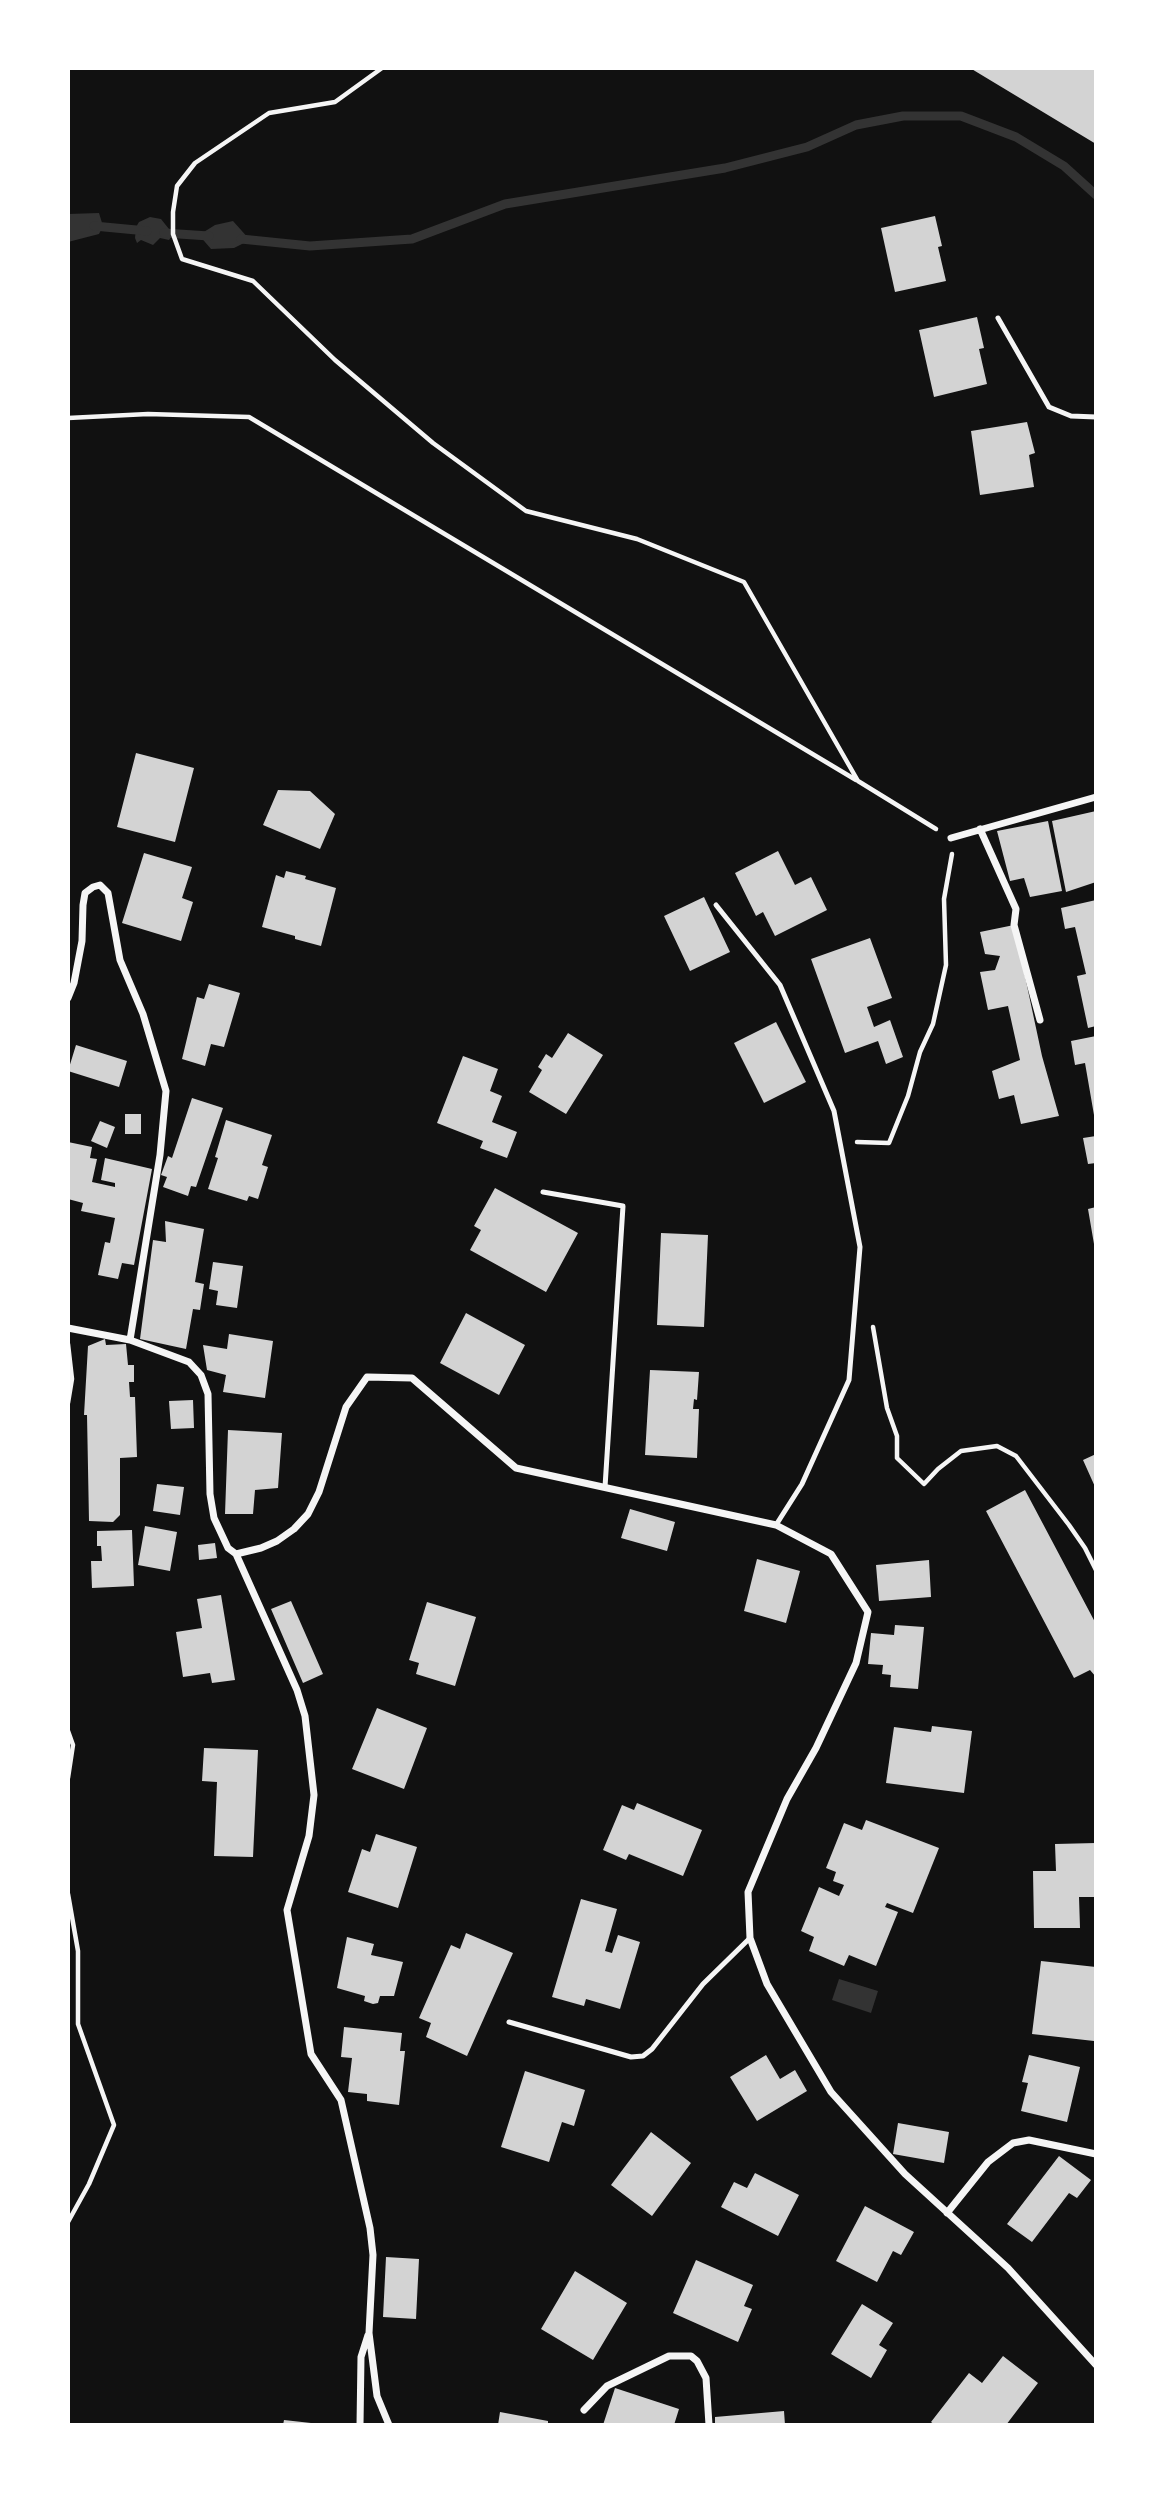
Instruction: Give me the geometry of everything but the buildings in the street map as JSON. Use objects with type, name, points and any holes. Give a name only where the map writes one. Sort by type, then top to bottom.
[{"type":"street","points":[[951,838],[1096,797]]},
{"type":"street","points":[[980,830],[1016,909],[1014,925],[1040,1020]]},
{"type":"street","points":[[68,998],[74,983],[82,941],[85,893],[100,886],[108,893],[120,960],[143,1014],[166,1091],[160,1155],[131,1340]]},
{"type":"street","points":[[68,1328],[131,1340],[188,1362],[201,1375],[208,1395],[210,1493],[214,1518],[228,1548],[236,1554],[297,1690],[305,1716],[314,1795],[309,1836],[287,1910],[311,2054],[341,2099],[370,2228],[373,2255],[369,2333],[377,2396],[389,2425]]},
{"type":"street","points":[[236,1554],[277,1541],[294,1529],[308,1514],[319,1492],[346,1407],[367,1377],[412,1378],[516,1468],[776,1525],[831,1554],[868,1612],[856,1663],[816,1748],[787,1799],[748,1892],[750,1938],[766,1984],[831,2092],[905,2174],[1008,2269],[1096,2365]]},
{"type":"street","points":[[947,2213],[988,2162],[1013,2143],[1029,2140],[1096,2154]]},
{"type":"street","points":[[360,2425],[361,2357],[369,2333]]},
{"type":"street","points":[[584,2410],[607,2386],[669,2356],[691,2356],[698,2361],[706,2378],[709,2425]]},
{"type":"lane","points":[[998,318],[1049,407],[1071,416],[1096,416]]},
{"type":"lane","points":[[716,905],[780,985],[834,1111],[859,1247],[849,1380],[803,1484],[776,1525]]},
{"type":"lane","points":[[543,1192],[623,1206],[605,1487]]},
{"type":"lane","points":[[509,2022],[631,2057],[643,2056],[652,2049],[703,1984],[750,1938]]},
{"type":"path","points":[[382,68],[335,102],[269,113],[195,163],[177,186],[173,212],[173,233],[182,259],[253,281],[335,360],[433,443],[526,511],[636,539],[744,582],[858,781]]},
{"type":"path","points":[[68,418],[148,414],[249,417],[951,838],[952,857],[944,899],[946,965],[933,1024],[920,1052],[908,1096],[888,1143],[840,1142]]},
{"type":"path","points":[[871,1314],[887,1408],[897,1436],[897,1458],[924,1484],[961,1451],[997,1446],[1017,1456],[1085,1548],[1096,1570]]},
{"type":"path","points":[[68,1343],[72,1379],[68,1403]]},
{"type":"path","points":[[68,1731],[74,1745],[68,1778]]},
{"type":"path","points":[[68,1894],[78,1951],[78,2024],[114,2125],[89,2184],[68,2222]]},
{"type":"shaded area","points":[[99,213],[103,226],[99,234],[68,242],[68,214]]},
{"type":"shaded area","points":[[150,217],[161,219],[173,234],[169,240],[160,238],[153,245],[141,240],[137,243],[136,227],[139,222]]},
{"type":"shaded area","points":[[233,221],[250,240],[234,248],[211,249],[199,235],[215,225]]},
{"type":"shaded area","points":[[839,1979],[878,1991],[871,2013],[832,2000]]},
{"type":"waterway","points":[[241,239],[310,246],[412,239],[505,204],[725,168],[807,147],[856,125],[903,116],[961,116],[1016,137],[1064,166],[1096,195]]},
{"type":"waterway","points":[[94,226],[147,231]]},
{"type":"waterway","points":[[164,233],[209,236]]}]
